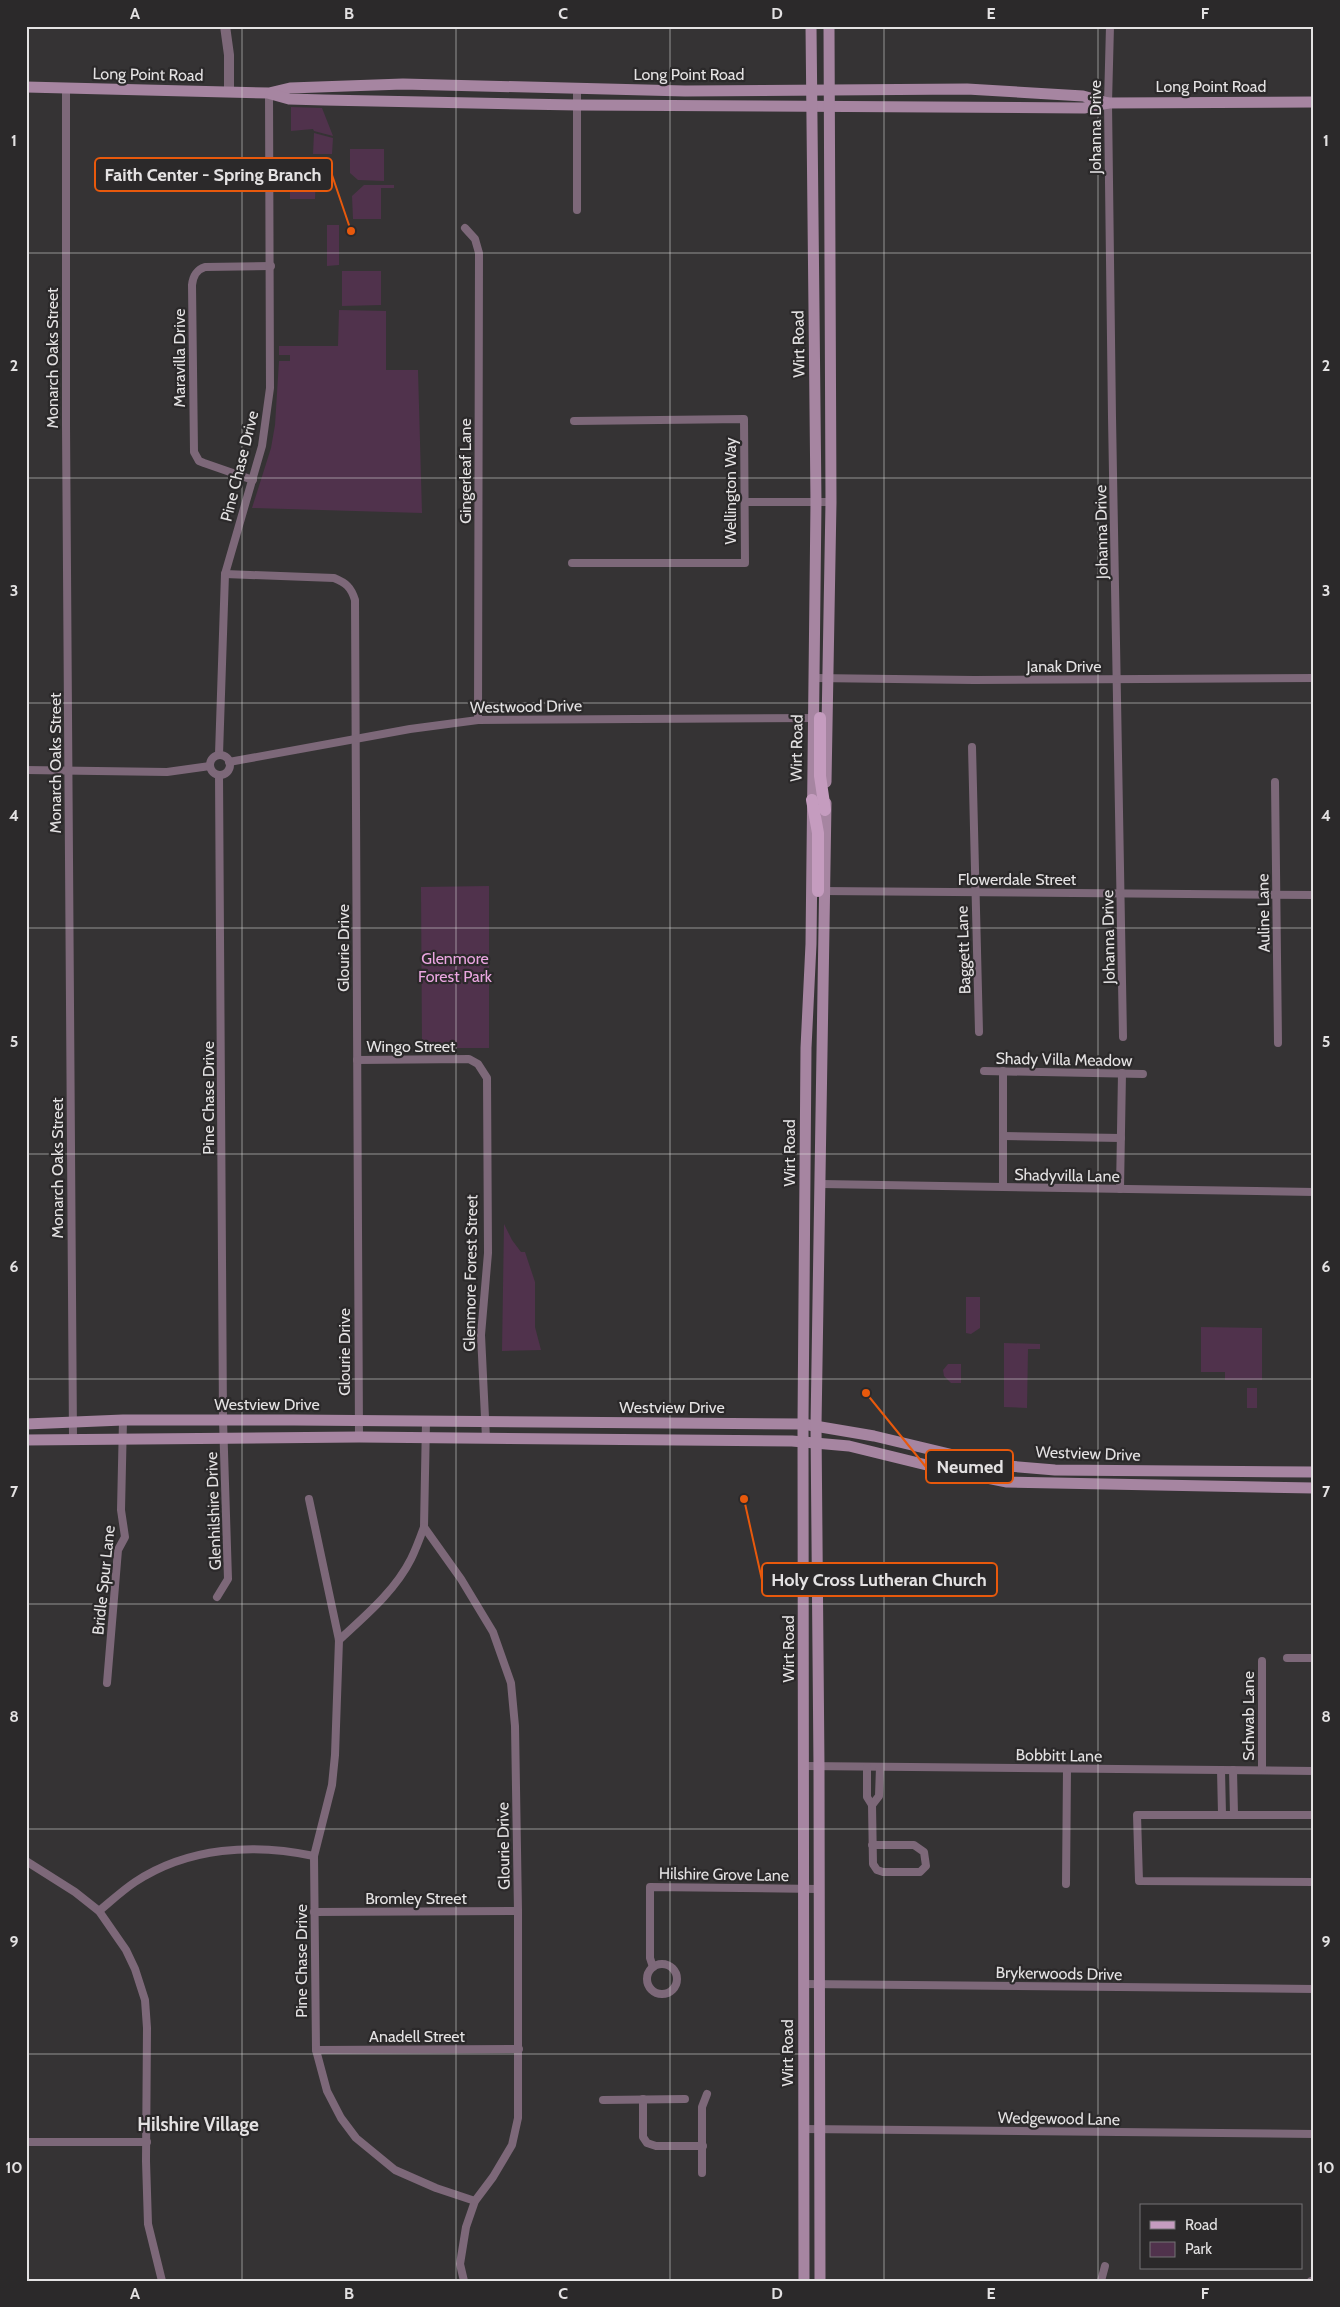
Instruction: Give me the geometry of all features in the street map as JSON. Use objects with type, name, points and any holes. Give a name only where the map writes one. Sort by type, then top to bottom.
[{"type":"main road","name":"Wirt Road","points":[[811,26],[816,502],[814,678],[820,718]]},
{"type":"main road","name":"Wirt Road","points":[[812,800],[820,718],[829,678],[831,502],[829,26]]},
{"type":"main road","name":"Long Point Road","points":[[26,87],[269,93],[290,88],[402,84],[685,91],[967,89],[1083,96],[1108,103]]},
{"type":"main road","points":[[355,85],[357,101]]},
{"type":"main road","points":[[488,103],[500,95],[508,93],[510,87]]},
{"type":"main road","name":"Long Point Road","points":[[269,93],[289,99],[577,105],[1084,108],[1108,103],[1314,102]]},
{"type":"main road","points":[[814,306],[830,306]]},
{"type":"main road","points":[[820,718],[820,776],[825,810]]},
{"type":"main road","points":[[812,800],[818,833],[818,891]]},
{"type":"main road","name":"Wirt Road","points":[[804,2281],[803,1984],[805,1766],[803,1424],[806,1048],[825,810]]},
{"type":"main road","name":"Wirt Road","points":[[818,891],[821,1184],[816,1442],[820,2281]]},
{"type":"main road","name":"Westview Drive","points":[[26,1424],[123,1420],[803,1424],[874,1436],[962,1458],[1008,1466],[1055,1470],[1314,1472]]},
{"type":"main road","name":"Westview Drive","points":[[26,1440],[73,1438],[359,1437],[804,1441],[849,1446],[1007,1482],[1314,1488]]},
{"type":"main road","points":[[958,1472],[962,1458]]},
{"type":"main road","points":[[1007,1482],[1008,1466]]},
{"type":"main road","points":[[1195,1487],[1196,1471]]},
{"type":"main road","points":[[804,2253],[820,2252]]},
{"type":"street","points":[[225,26],[229,55],[229,92]]},
{"type":"street","name":"Johanna Drive","points":[[1110,26],[1108,103],[1123,1037]]},
{"type":"street","name":"Monarch Oaks Street","points":[[66,88],[66,425],[70,771],[73,1438]]},
{"type":"street","points":[[577,89],[577,210]]},
{"type":"street","name":"Pine Chase Drive","points":[[219,754],[225,574],[262,446],[270,388],[269,93]]},
{"type":"street","name":"Gingerleaf Lane","points":[[465,228],[475,239],[479,253],[478,720]]},
{"type":"street","name":"Maravilla Drive","points":[[253,480],[199,461],[194,452],[193,280],[197,271],[205,267],[271,266]]},
{"type":"street","name":"Wellington Way","points":[[572,563],[745,563],[744,419],[574,421]]},
{"type":"street","points":[[745,502],[831,502]]},
{"type":"street","name":"Glourie Drive","points":[[225,574],[334,578],[345,583],[352,590],[357,613],[359,1437]]},
{"type":"street","name":"Janak Drive","points":[[814,678],[974,680],[1314,678]]},
{"type":"street","name":"Westwood Drive","points":[[229,762],[419,728],[478,720],[820,718]]},
{"type":"street","name":"Baggett Lane","points":[[972,747],[979,1032]]},
{"type":"street","points":[[219,754],[225,756],[229,762],[226,772],[219,775],[212,772],[210,766],[213,757],[219,754]]},
{"type":"street","points":[[26,770],[167,772],[210,766]]},
{"type":"street","name":"Pine Chase Drive","points":[[219,775],[223,1420]]},
{"type":"street","name":"Auline Lane","points":[[1274,782],[1278,1043]]},
{"type":"street","name":"Flowerdale Street","points":[[818,891],[1314,896]]},
{"type":"street","name":"Wingo Street","points":[[358,1060],[469,1059],[478,1064],[487,1078]]},
{"type":"street","name":"Shady Villa Meadow","points":[[984,1071],[1142,1074]]},
{"type":"street","points":[[1002,1071],[1002,1187]]},
{"type":"street","points":[[1120,1189],[1122,1073]]},
{"type":"street","name":"Glenmore Forest Street","points":[[486,1438],[481,1335],[488,1252],[487,1078]]},
{"type":"street","points":[[1002,1136],[1121,1138]]},
{"type":"street","name":"Shadyvilla Lane","points":[[821,1184],[1314,1192]]},
{"type":"street","name":"Bridle Spur Lane","points":[[107,1683],[118,1550],[125,1537],[122,1510],[123,1420]]},
{"type":"street","name":"Glenhilshire Drive","points":[[217,1597],[228,1579],[223,1420]]},
{"type":"street","points":[[339,1640],[371,1610],[411,1560],[424,1527],[426,1421]]},
{"type":"street","name":"Pine Chase Drive","points":[[309,1499],[339,1640],[332,1785],[314,1856],[316,2050],[327,2091],[341,2118],[356,2138],[395,2170],[436,2188],[475,2201]]},
{"type":"street","name":"Glourie Drive","points":[[424,1527],[461,1579],[493,1632],[511,1683],[515,1726],[520,2097],[512,2146],[493,2177],[475,2201],[466,2227],[460,2264],[464,2281]]},
{"type":"street","points":[[1287,1658],[1314,1658]]},
{"type":"street","name":"Schwab Lane","points":[[1262,1661],[1262,1770]]},
{"type":"street","name":"Bobbitt Lane","points":[[805,1766],[1314,1771]]},
{"type":"street","points":[[867,1767],[867,1797],[872,1804],[872,1844],[873,1864],[877,1870],[883,1872],[920,1872],[926,1866],[924,1852],[914,1845],[872,1844]]},
{"type":"street","points":[[872,1804],[879,1796],[880,1767]]},
{"type":"street","points":[[1066,1884],[1067,1769]]},
{"type":"street","points":[[1221,1770],[1222,1814]]},
{"type":"street","points":[[1233,1770],[1234,1814]]},
{"type":"street","points":[[1314,1815],[1137,1815],[1139,1881],[1314,1882]]},
{"type":"street","points":[[99,1911],[135,1882],[177,1861],[192,1857],[251,1848],[285,1850],[314,1856]]},
{"type":"street","points":[[26,1861],[75,1892],[99,1911],[126,1950],[145,2000],[147,2028],[146,2161],[148,2224],[162,2281]]},
{"type":"street","name":"Hilshire Grove Lane","points":[[653,1967],[650,1958],[650,1887],[818,1889]]},
{"type":"street","name":"Bromley Street","points":[[314,1912],[518,1911]]},
{"type":"street","name":"Brykerwoods Drive","points":[[803,1984],[1314,1989]]},
{"type":"street","name":"Anadell Street","points":[[316,2050],[519,2049]]},
{"type":"street","points":[[702,2172],[702,2107],[707,2094]]},
{"type":"street","points":[[603,2100],[685,2099]]},
{"type":"street","points":[[643,2100],[643,2136],[648,2143],[656,2146],[702,2146]]},
{"type":"street","name":"Wedgewood Lane","points":[[804,2129],[1314,2134]]},
{"type":"street","points":[[26,2142],[147,2142]]},
{"type":"street","points":[[1102,2281],[1105,2266]]},
{"type":"green space","points":[[291,107],[322,108],[333,136],[314,131],[313,129],[291,131]]},
{"type":"green space","points":[[314,133],[333,138],[332,154],[313,154]]},
{"type":"green space","points":[[350,149],[384,149],[384,181],[358,180],[350,173]]},
{"type":"green space","points":[[290,176],[307,176],[307,181],[311,181],[311,176],[316,176],[315,199],[290,199]]},
{"type":"green space","points":[[364,185],[394,185],[394,188],[381,188],[381,219],[353,219],[352,196]]},
{"type":"green space","points":[[327,225],[339,225],[339,265],[327,266]]},
{"type":"green space","points":[[342,271],[381,271],[381,305],[342,306]]},
{"type":"green space","points":[[339,310],[386,311],[386,370],[418,370],[422,513],[252,508],[271,448],[275,425],[279,361],[290,361],[290,355],[279,355],[279,346],[338,346]]},
{"type":"green space","name":"Glenmore Forest Park","points":[[489,886],[489,1048],[422,1048],[421,887]]},
{"type":"green space","points":[[504,1224],[521,1252],[525,1252],[535,1282],[535,1327],[541,1350],[502,1351]]},
{"type":"green space","points":[[966,1297],[980,1297],[980,1328],[971,1334],[966,1333]]},
{"type":"green space","points":[[1201,1327],[1262,1328],[1262,1380],[1225,1380],[1225,1372],[1201,1372]]},
{"type":"green space","points":[[1004,1343],[1040,1344],[1040,1349],[1028,1349],[1027,1408],[1004,1407]]},
{"type":"green space","points":[[948,1364],[961,1364],[961,1383],[951,1383],[944,1376],[943,1370]]},
{"type":"green space","points":[[1247,1388],[1257,1388],[1257,1408],[1247,1408]]},
{"type":"place","name":"Faith Center - Spring Branch","points":[[351,231]]},
{"type":"place","name":"Neumed","points":[[866,1393]]},
{"type":"place","name":"Holy Cross Lutheran Church","points":[[744,1499]]},
{"type":"district","name":"Hilshire Village","points":[[198,2124]]}]
